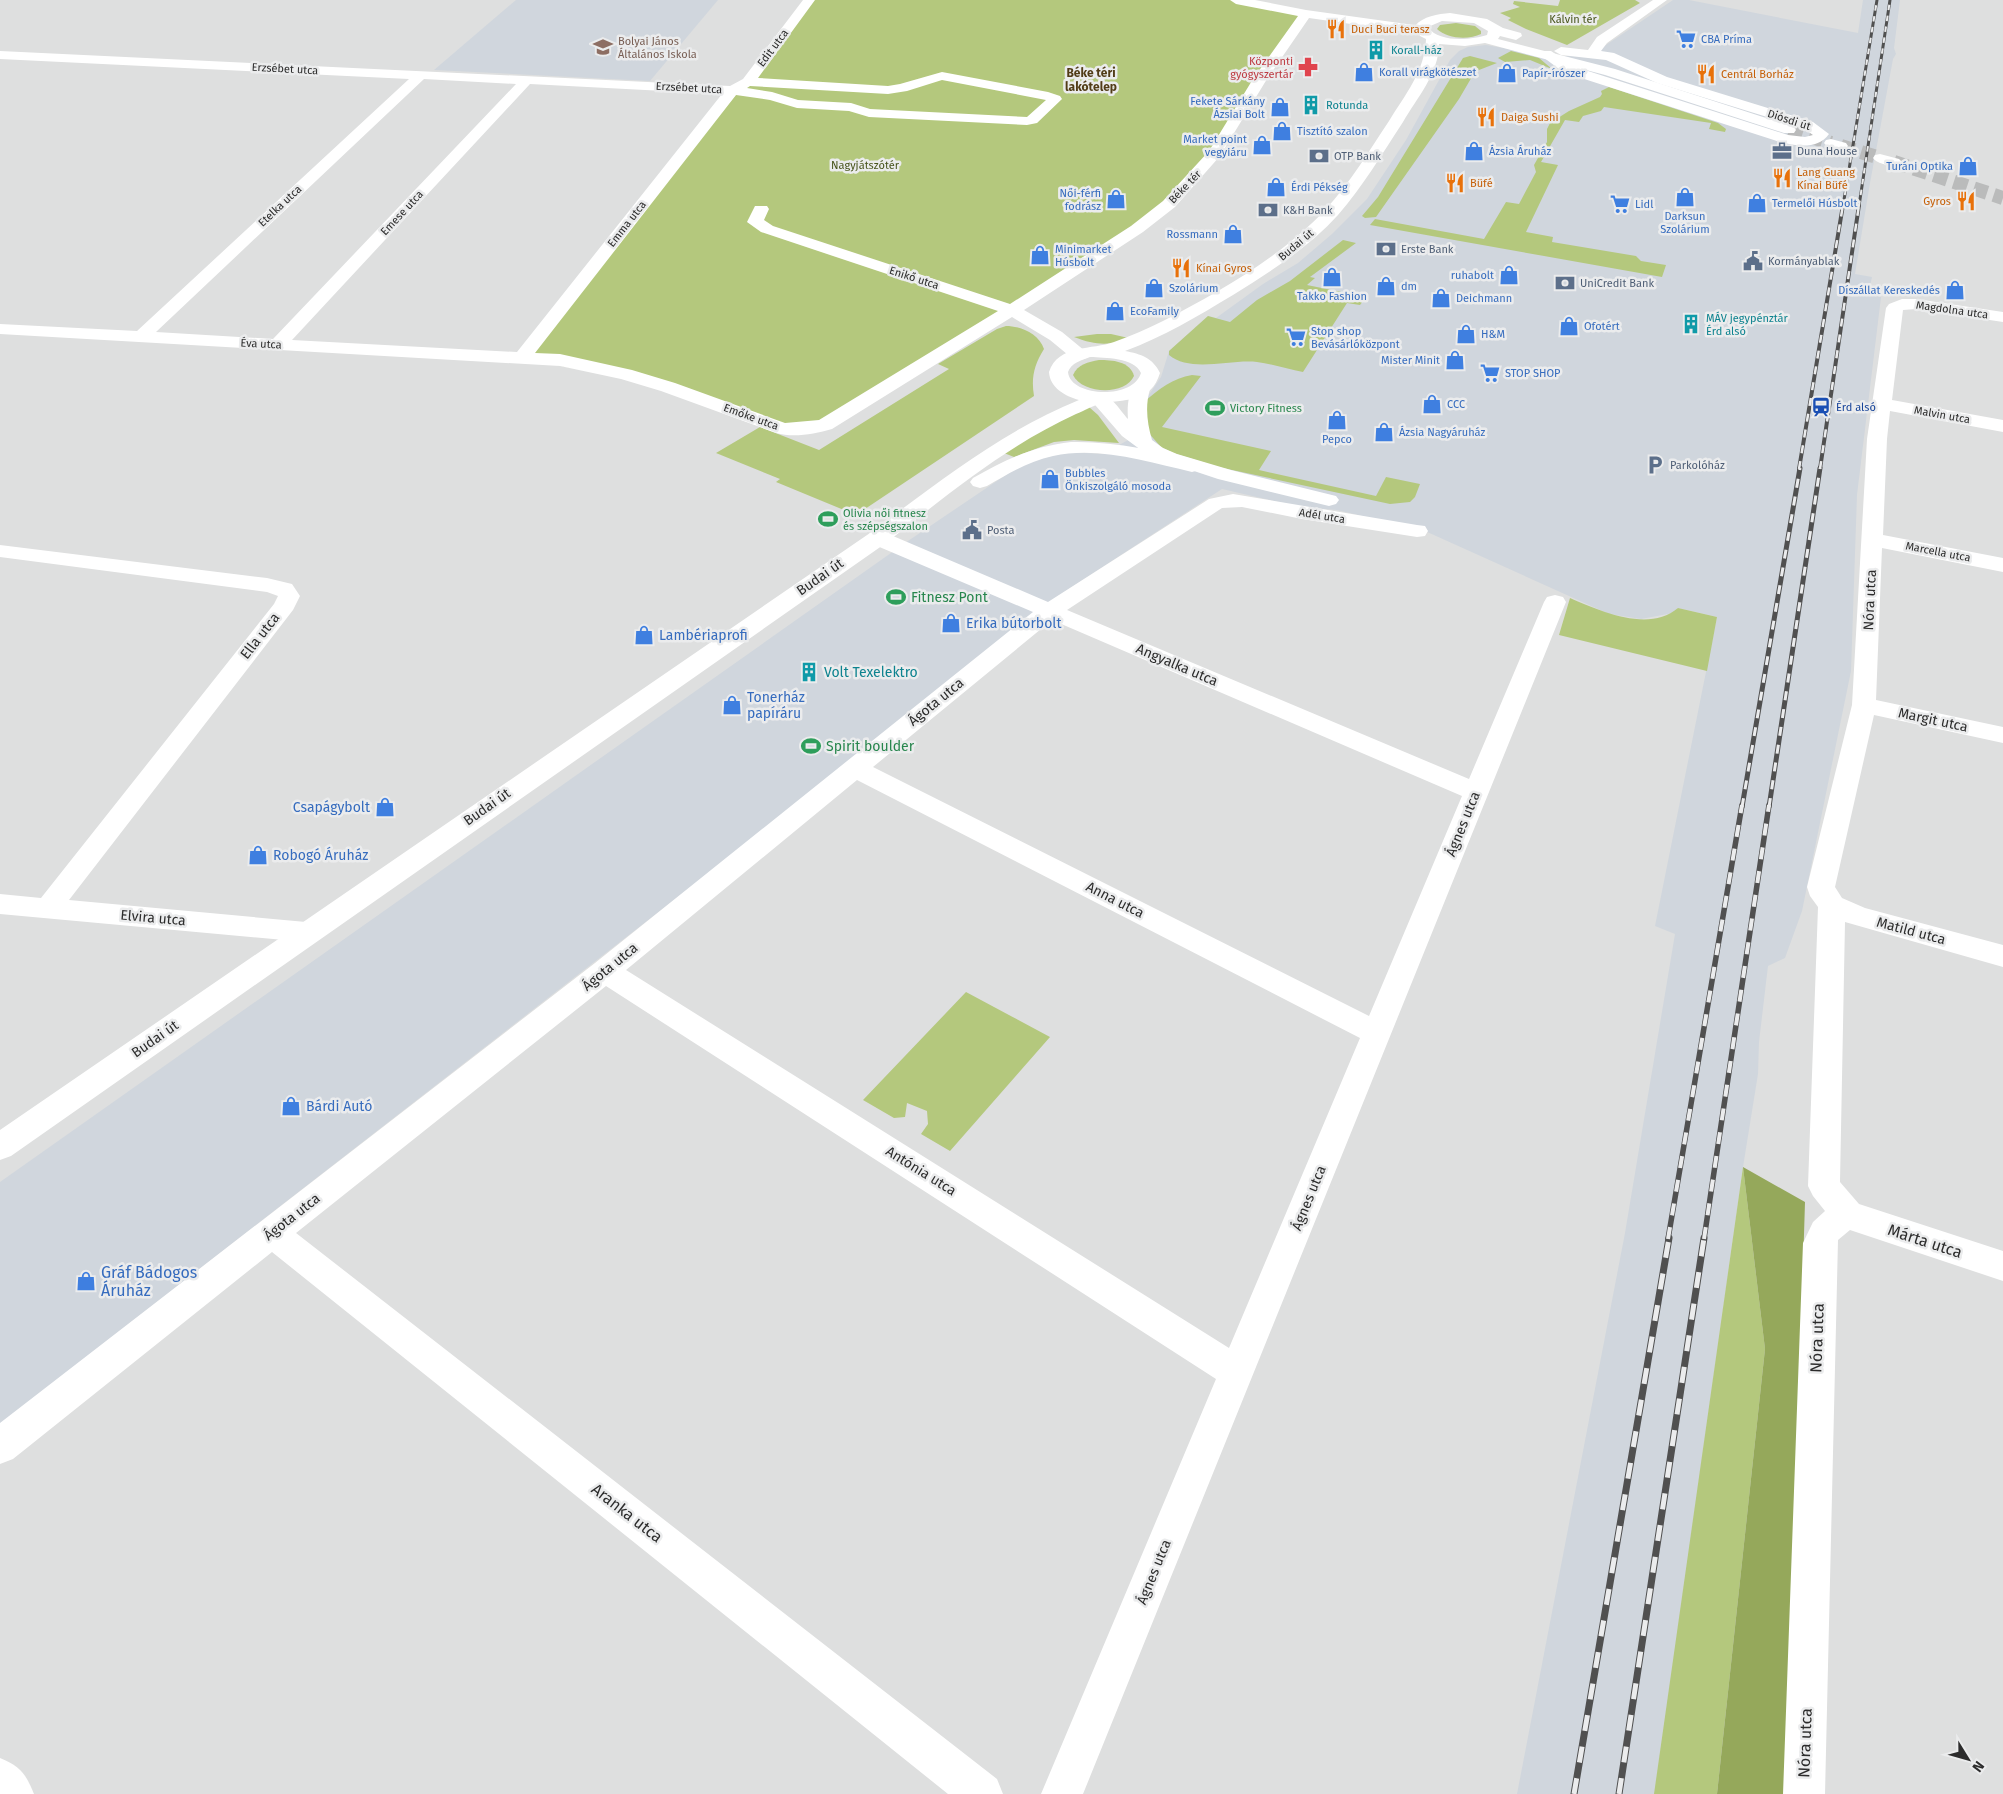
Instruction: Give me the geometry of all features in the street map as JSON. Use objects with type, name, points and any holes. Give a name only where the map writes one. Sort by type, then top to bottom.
[{"type":"street","name":"Edit utca","points":[[732,90],[748,82],[809,0]]},
{"type":"street","points":[[1236,0],[1306,14],[1430,26],[1461,18],[1482,22]]},
{"type":"street","points":[[1593,54],[1596,46],[1602,40],[1661,0]]},
{"type":"street","name":"Budai út","points":[[1103,352],[1141,338],[1200,307],[1277,261],[1299,244],[1322,222],[1359,177],[1420,83],[1432,52],[1430,26],[1450,4]]},
{"type":"street","points":[[1430,26],[1449,41],[1468,42],[1491,35],[1473,11],[1473,6]]},
{"type":"street","name":"Béke tér","points":[[1012,310],[1133,232],[1168,204],[1215,154],[1260,79],[1306,14]]},
{"type":"street","name":"Diósdi út","points":[[1491,35],[1561,51],[1620,59],[1662,80],[1808,125],[1822,134],[1816,139],[1811,140],[1785,138],[1583,74],[1564,66],[1546,54]]},
{"type":"street","name":"Diósdi út","points":[[1491,35],[1789,130]]},
{"type":"street","name":"Budai út","points":[[1420,83],[1448,57],[1468,42]]},
{"type":"street","name":"Diósdi út","points":[[1561,51],[1610,72]]},
{"type":"street","name":"Erzsébet utca","points":[[0,55],[732,90],[772,96],[797,104],[851,108],[869,113],[1027,121],[1037,116],[1055,99],[1048,96],[942,76],[896,90],[748,82]]},
{"type":"street","name":"Etelka utca","points":[[141,337],[420,76]]},
{"type":"street","name":"Emese utca","points":[[277,345],[526,81]]},
{"type":"street","name":"Emma utca","points":[[522,358],[732,90]]},
{"type":"street","name":"Enikő utca","points":[[760,209],[755,222],[766,229],[1012,310],[1056,336],[1078,355]]},
{"type":"street","name":"Magdolna utca","points":[[1902,304],[1916,304],[2003,317]]},
{"type":"street","name":"Nóra utca","points":[[1804,1794],[1820,1243],[1824,1231],[1834,1221],[1848,1215],[1824,1186],[1828,900],[1821,887],[1864,705],[1877,439],[1894,308],[1902,304]]},
{"type":"street","name":"Budai út","points":[[973,466],[1050,393],[1060,365],[1067,359],[1078,355],[1103,352],[1116,353],[1137,359],[1144,364],[1200,307]]},
{"type":"street","name":"Emőke utca","points":[[522,358],[560,360],[625,374],[668,386],[783,428],[811,428],[825,425],[839,418],[1012,310]]},
{"type":"street","name":"Éva utca","points":[[0,329],[522,358]]},
{"type":"street","points":[[1143,442],[1137,425],[1137,400],[1141,389],[1148,383],[1151,376],[1149,369],[1144,364]]},
{"type":"street","name":"Budai út","points":[[0,1147],[306,932],[878,538],[973,466],[1061,413],[1099,398],[1125,395],[1141,389]]},
{"type":"street","name":"Budai út","points":[[1050,393],[1073,392],[1099,398]]},
{"type":"street","points":[[1099,398],[1129,432],[1170,458],[1225,476],[1401,517]]},
{"type":"street","name":"Malvin utca","points":[[1882,404],[2003,426]]},
{"type":"street","points":[[878,538],[1030,456],[1063,447],[1104,448],[1192,466]]},
{"type":"street","name":"Adél utca","points":[[1227,500],[1417,531]]},
{"type":"street","name":"Ágota utca","points":[[0,1446],[605,970],[1049,611],[1216,503],[1227,500]]},
{"type":"street","name":"Angyalka utca","points":[[878,538],[1477,792]]},
{"type":"street","name":"Marcella utca","points":[[1873,540],[2003,565]]},
{"type":"street","name":"Ella utca","points":[[0,552],[267,585],[284,589],[289,596],[285,604],[48,908]]},
{"type":"street","name":"Ágnes utca","points":[[1062,1794],[1555,602]]},
{"type":"street","name":"Margit utca","points":[[1864,705],[2003,735]]},
{"type":"street","name":"Anna utca","points":[[854,768],[1377,1033]]},
{"type":"street","name":"Matild utca","points":[[1828,900],[1857,916],[2003,956]]},
{"type":"street","name":"Elvira utca","points":[[0,904],[306,932]]},
{"type":"street","name":"Antónia utca","points":[[605,970],[1236,1372]]},
{"type":"street","name":"Márta utca","points":[[1848,1215],[2003,1266]]},
{"type":"street","name":"Aranka utca","points":[[272,1233],[982,1794]]},
{"type":"street","points":[[0,1780],[12,1794]]},
{"type":"shaded area","points":[[516,0],[718,0],[650,81],[434,70]]},
{"type":"shaded area","points":[[1673,0],[1689,0],[1858,33],[1863,0],[1900,0],[1894,48],[1896,54],[1893,59],[1855,274],[1872,277],[1868,295],[1881,297],[1857,495],[1851,671],[1802,911],[1785,958],[1768,966],[1759,1042],[1758,1074],[1743,1167],[1655,1794],[1517,1794],[1625,1233],[1675,934],[1655,926],[1717,617],[1678,608],[1673,613],[1641,619],[1609,614],[1425,531],[1337,510],[1300,507],[1222,489],[1049,602],[764,830],[0,1424],[0,1182],[908,541],[1019,466],[1034,460],[1069,452],[1103,454],[1146,430],[1144,402],[1161,377],[1169,351],[1208,316],[1216,318],[1263,284],[1298,263],[1332,234],[1367,199],[1406,140],[1450,60],[1459,51],[1468,47],[1486,45],[1544,55],[1565,56],[1587,52],[1603,47]]},
{"type":"green space","name":"Nagyjátszótér","points":[[809,0],[1236,0],[1306,14],[1215,153],[1169,204],[839,418],[797,430],[668,387],[522,358],[743,86]]},
{"type":"green space","name":"Kálvin tér","points":[[1560,0],[1635,0],[1640,3],[1567,45],[1526,29],[1508,20],[1511,18],[1500,13],[1520,7],[1513,4],[1514,1],[1558,6]]},
{"type":"green space","points":[[1456,23],[1475,26],[1481,31],[1481,34],[1458,38],[1446,35],[1437,29],[1440,25]]},
{"type":"green space","points":[[1511,51],[1539,58],[1552,69],[1530,60],[1505,62],[1498,58]]},
{"type":"green space","points":[[1470,56],[1497,63],[1479,70],[1473,75],[1459,99],[1376,217],[1365,218],[1362,216],[1378,197],[1463,58]]},
{"type":"green space","points":[[1609,87],[1718,123],[1726,129],[1725,132],[1709,129],[1711,123],[1604,107],[1601,111],[1583,116],[1579,122],[1565,120],[1541,162],[1558,165],[1526,232],[1553,237],[1552,242],[1636,256],[1641,261],[1666,265],[1662,277],[1370,225],[1375,219],[1484,239],[1506,202],[1519,204],[1536,172],[1534,165],[1547,142],[1547,129],[1550,123],[1569,111],[1600,97],[1601,91]]},
{"type":"green space","points":[[1343,240],[1356,243],[1310,277],[1315,278],[1307,285],[1366,297],[1360,305],[1347,303],[1303,372],[1257,362],[1188,363],[1169,355],[1169,351],[1208,316],[1230,322],[1257,300],[1290,281]]},
{"type":"green space","points":[[1006,326],[1018,327],[1034,335],[1044,349],[1034,372],[1034,396],[856,515],[776,482],[780,479],[716,453],[760,427],[819,450],[949,369],[938,364],[997,329]]},
{"type":"green space","points":[[1111,334],[1133,339],[1103,344],[1074,337]]},
{"type":"green space","points":[[1099,360],[1125,364],[1134,376],[1122,387],[1104,390],[1085,386],[1073,375],[1081,366]]},
{"type":"green space","points":[[1185,376],[1201,376],[1162,427],[1271,451],[1259,470],[1376,496],[1386,477],[1420,484],[1415,497],[1410,502],[1390,504],[1218,467],[1173,453],[1161,447],[1146,430],[1144,402],[1166,385]]},
{"type":"green space","points":[[1089,407],[1098,415],[1119,443],[1074,440],[1054,442],[1014,457],[1004,453],[1045,427]]},
{"type":"green space","points":[[1570,598],[1595,609],[1639,619],[1653,619],[1666,615],[1678,608],[1717,617],[1707,671],[1559,635]]},
{"type":"green space","points":[[966,992],[1050,1037],[950,1151],[921,1134],[928,1124],[927,1111],[907,1103],[905,1117],[894,1118],[863,1100]]},
{"type":"green space","points":[[1743,1167],[1765,1349],[1717,1794],[1654,1794]]},
{"type":"green space","points":[[1743,1167],[1805,1202],[1787,1794],[1717,1794],[1765,1349]]},
{"type":"tunnel","points":[[1789,130],[1831,143]]},
{"type":"tunnel","points":[[1841,146],[1880,158]]},
{"type":"tunnel","points":[[1894,162],[2003,198]]},
{"type":"railway","points":[[1843,206],[1877,0]]},
{"type":"railway","points":[[1859,206],[1890,0]]},
{"type":"railway","points":[[1799,469],[1843,205]]},
{"type":"railway","points":[[1820,469],[1859,205]]},
{"type":"railway","points":[[1742,807],[1800,468]]},
{"type":"railway","points":[[1769,807],[1820,468]]},
{"type":"railway","points":[[1668,1239],[1742,805]]},
{"type":"railway","points":[[1704,1239],[1769,805]]},
{"type":"railway","points":[[1574,1794],[1669,1238]]},
{"type":"railway","points":[[1619,1794],[1704,1238]]},
{"type":"place","name":"Duci Buci terasz","points":[[1336,29]]},
{"type":"place","name":"CBA Príma","points":[[1686,39]]},
{"type":"place","name":"Bolyai János Általános Iskola","points":[[603,47]]},
{"type":"place","name":"Korall-ház","points":[[1376,50]]},
{"type":"place","name":"Központi gyógyszertár","points":[[1308,67]]},
{"type":"place","name":"Korall virágkötészet","points":[[1364,72]]},
{"type":"place","name":"Papír-írószer","points":[[1507,73]]},
{"type":"place","name":"Centrál Borház","points":[[1706,74]]},
{"type":"place","name":"Rotunda","points":[[1311,105]]},
{"type":"place","name":"Fekete Sárkány Ázsiai Bolt","points":[[1280,107]]},
{"type":"place","name":"Daiga Sushi","points":[[1486,117]]},
{"type":"place","name":"Tisztító szalon","points":[[1282,131]]},
{"type":"place","name":"Market point vegyiáru","points":[[1262,145]]},
{"type":"place","name":"Ázsia Áruház","points":[[1474,151]]},
{"type":"place","name":"Duna House","points":[[1782,151]]},
{"type":"place","name":"OTP Bank","points":[[1319,156]]},
{"type":"place","name":"Turáni Optika","points":[[1968,166]]},
{"type":"place","name":"Lang Guang Kínai Büfé","points":[[1782,178]]},
{"type":"place","name":"Büfé","points":[[1455,183]]},
{"type":"place","name":"Érdi Pékség","points":[[1276,187]]},
{"type":"place","name":"Darksun Szolárium","points":[[1685,197]]},
{"type":"place","name":"Női-férfi fodrász","points":[[1116,199]]},
{"type":"place","name":"Gyros","points":[[1966,201]]},
{"type":"place","name":"Termelői Húsbolt","points":[[1757,203]]},
{"type":"place","name":"Lidl","points":[[1620,204]]},
{"type":"place","name":"K&H Bank","points":[[1268,210]]},
{"type":"place","name":"Rossmann","points":[[1233,234]]},
{"type":"place","name":"Erste Bank","points":[[1386,249]]},
{"type":"place","name":"Minimarket Húsbolt","points":[[1040,255]]},
{"type":"place","name":"Kormányablak","points":[[1753,261]]},
{"type":"place","name":"Kínai Gyros","points":[[1181,268]]},
{"type":"place","name":"ruhabolt","points":[[1509,275]]},
{"type":"place","name":"Takko Fashion","points":[[1332,277]]},
{"type":"place","name":"UniCredit Bank","points":[[1565,283]]},
{"type":"place","name":"dm","points":[[1386,286]]},
{"type":"place","name":"Szolárium","points":[[1154,288]]},
{"type":"place","name":"Díszállat Kereskedés","points":[[1955,290]]},
{"type":"place","name":"Deichmann","points":[[1441,298]]},
{"type":"place","name":"EcoFamily","points":[[1115,311]]},
{"type":"place","name":"MÁV jegypénztár Érd alsó","points":[[1691,324]]},
{"type":"place","name":"Ofotért","points":[[1569,326]]},
{"type":"place","name":"H&M","points":[[1466,334]]},
{"type":"place","name":"Stop shop Bevásárlóközpont","points":[[1296,337]]},
{"type":"place","name":"Mister Minit","points":[[1455,360]]},
{"type":"place","name":"STOP SHOP","points":[[1490,373]]},
{"type":"place","name":"CCC","points":[[1432,404]]},
{"type":"place","name":"Érd alsó","points":[[1821,407]]},
{"type":"place","name":"Victory Fitness","points":[[1215,408]]},
{"type":"place","name":"Pepco","points":[[1337,420]]},
{"type":"place","name":"Ázsia Nagyáruház","points":[[1384,432]]},
{"type":"place","name":"Parkolóház","points":[[1655,465]]},
{"type":"place","name":"Bubbles Önkiszolgáló mosoda","points":[[1050,479]]},
{"type":"place","name":"Olivia női fitnesz és szépségszalon","points":[[828,519]]},
{"type":"place","name":"Posta","points":[[972,530]]},
{"type":"place","name":"Fitnesz Pont","points":[[896,597]]},
{"type":"place","name":"Erika bútorbolt","points":[[951,623]]},
{"type":"place","name":"Lambériaprofi","points":[[644,635]]},
{"type":"place","name":"Volt Texelektro","points":[[809,672]]},
{"type":"place","name":"Tonerház papíráru","points":[[732,705]]},
{"type":"place","name":"Spirit boulder","points":[[811,746]]},
{"type":"place","name":"Csapágybolt","points":[[385,807]]},
{"type":"place","name":"Robogó Áruház","points":[[258,855]]},
{"type":"place","name":"Bárdi Autó","points":[[291,1106]]},
{"type":"place","name":"Gráf Bádogos Áruház","points":[[86,1281]]},
{"type":"district","name":"Béke téri lakótelep","points":[[1091,80]]}]
